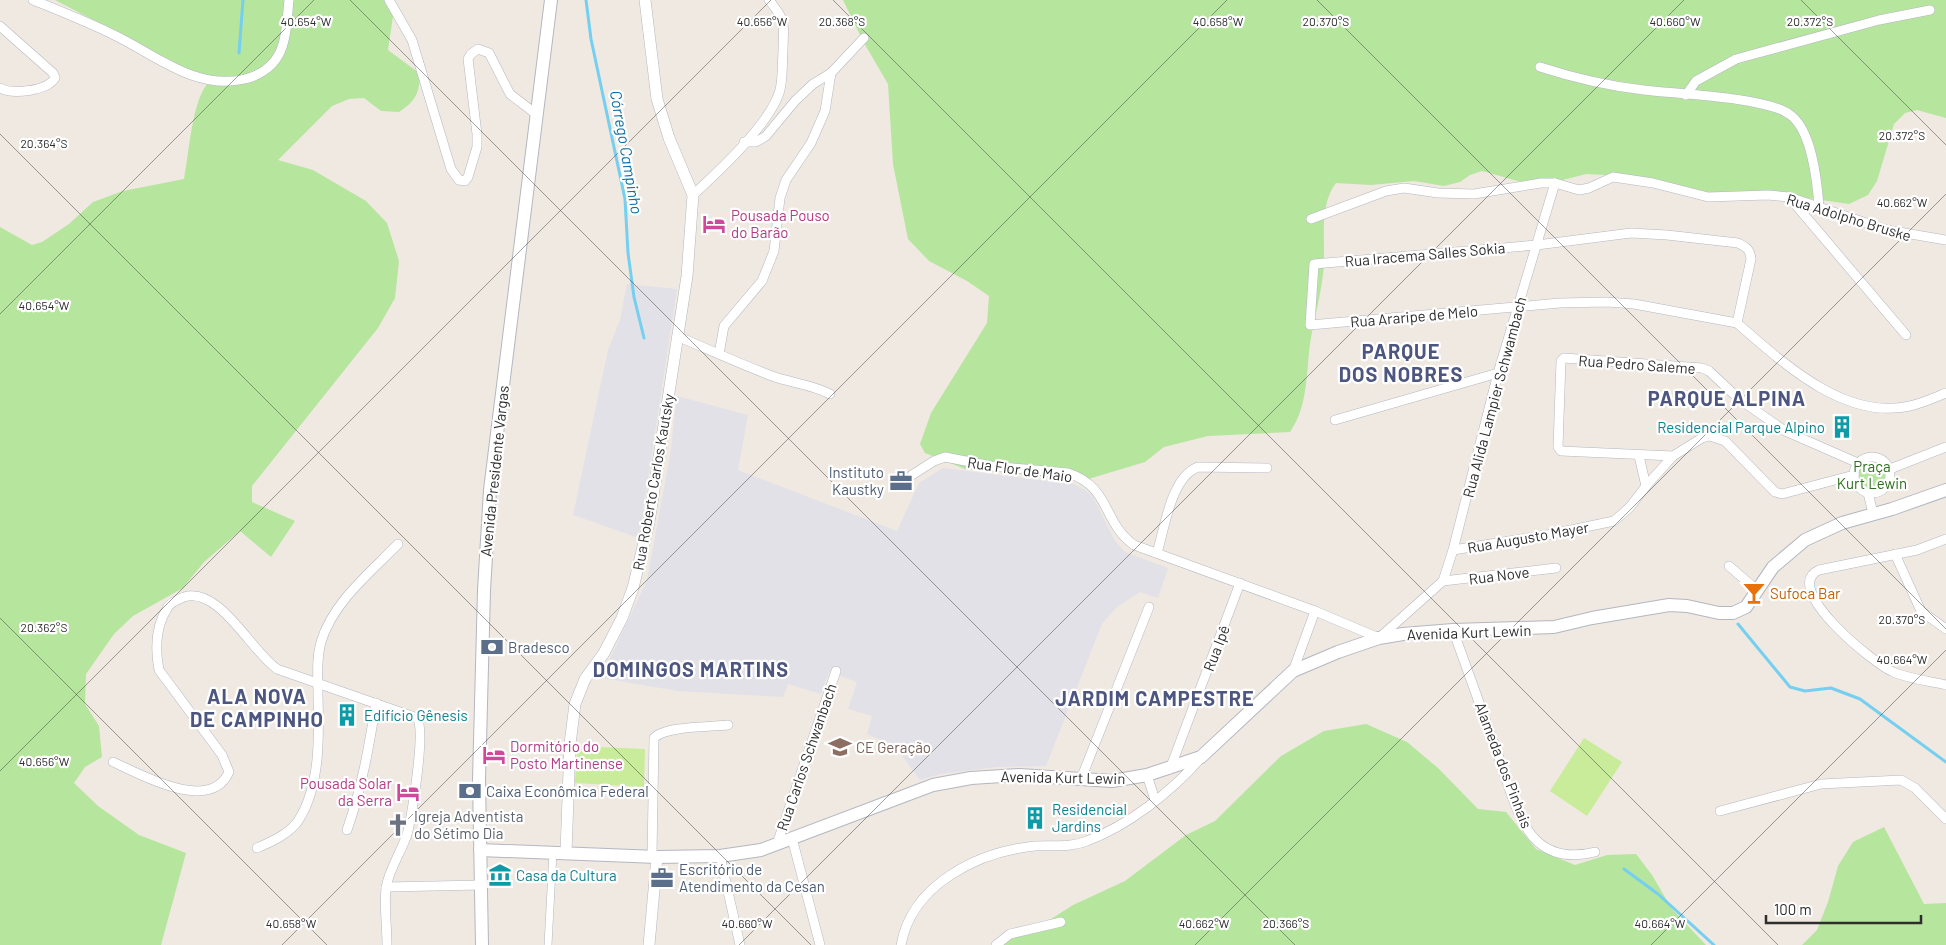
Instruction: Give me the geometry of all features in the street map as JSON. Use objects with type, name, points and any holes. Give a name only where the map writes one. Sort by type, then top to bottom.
[{"type":"main road","name":"Avenida Presidente Vargas","points":[[482,945],[478,780],[490,490],[550,0]]},
{"type":"main road","name":"Avenida Kurt Lewin","points":[[480,850],[655,857],[720,856],[752,852],[777,844],[933,785],[972,778],[1019,775],[1112,781],[1147,775],[1170,769],[1201,757],[1293,671],[1379,638],[1453,630],[1554,627],[1592,618],[1669,605],[1687,606],[1719,613],[1733,613],[1746,606],[1758,591],[1772,567],[1805,540],[1842,523],[1946,490]]},
{"type":"street","points":[[33,0],[115,35],[174,68],[198,78],[232,82],[257,76],[278,57],[282,46],[289,0]]},
{"type":"street","points":[[389,0],[412,40],[451,169],[459,180],[465,181],[468,177],[477,147],[468,59],[474,51],[478,49],[489,53],[510,94],[536,114]]},
{"type":"street","points":[[645,0],[657,98],[669,138],[693,195],[768,115],[780,90],[783,70],[784,19],[768,0]]},
{"type":"street","points":[[1686,95],[1696,81],[1736,59],[1879,20],[1930,10]]},
{"type":"street","points":[[0,26],[53,73],[55,78],[48,86],[41,88],[17,92],[0,88]]},
{"type":"street","points":[[744,142],[756,142],[766,136],[795,101],[813,84],[831,73],[864,38]]},
{"type":"street","points":[[1540,67],[1604,84],[1757,103],[1791,114],[1799,125],[1810,150],[1817,177],[1819,206]]},
{"type":"street","points":[[719,354],[724,326],[762,282],[774,251],[780,198],[786,180],[811,142],[823,117],[831,73]]},
{"type":"street","name":"Rua Adolpho Bruske","points":[[1311,219],[1395,189],[1474,194],[1541,183],[1556,183],[1579,190],[1589,188],[1613,177],[1653,183],[1708,197],[1768,195],[1789,197],[1819,206],[1849,219],[1919,237],[1946,240]]},
{"type":"street","name":"Rua Alida Lampier Schwambach","points":[[1453,550],[1498,374],[1556,183]]},
{"type":"street","name":"Rua Roberto Carlos Kautsky","points":[[560,852],[575,704],[585,679],[604,652],[622,618],[633,588],[649,522],[679,337],[687,276],[693,195]]},
{"type":"street","points":[[1789,197],[1906,334]]},
{"type":"street","name":"Rua Iracema Salles Sokia","points":[[1310,325],[1314,264],[1537,245],[1631,233],[1667,234],[1738,243],[1746,247],[1750,252],[1751,259],[1737,323]]},
{"type":"street","name":"Rua Araripe de Melo","points":[[1310,325],[1597,302],[1634,304],[1737,323]]},
{"type":"street","points":[[1737,323],[1799,375],[1845,399],[1886,408],[1909,406],[1946,392]]},
{"type":"street","points":[[679,337],[772,376],[797,384],[817,387],[830,394]]},
{"type":"street","name":"Rua Pedro Saleme","points":[[1674,456],[1639,456],[1561,451],[1558,446],[1560,365],[1564,358],[1702,368],[1716,377],[1762,416],[1785,431],[1858,463]]},
{"type":"street","points":[[1336,420],[1498,374]]},
{"type":"street","name":"Rua Augusto Mayer","points":[[1443,581],[1453,550],[1552,534],[1614,521],[1630,507],[1646,486],[1674,456],[1702,438],[1717,437],[1735,450],[1775,492],[1782,494],[1854,475]]},
{"type":"street","points":[[1890,469],[1946,447]]},
{"type":"street","points":[[1639,456],[1646,486]]},
{"type":"street","name":"Rua Flor de Maio","points":[[912,475],[934,461],[945,457],[991,466],[1068,473],[1080,477],[1104,500],[1115,527],[1122,537],[1134,545],[1315,611],[1379,638]]},
{"type":"street","points":[[1868,493],[1884,489],[1890,480],[1890,469],[1883,460],[1873,457],[1858,463],[1854,475],[1858,486],[1868,493],[1873,513]]},
{"type":"street","points":[[1157,553],[1177,486],[1190,470],[1198,467],[1267,468]]},
{"type":"street","points":[[1946,538],[1917,550],[1819,570],[1812,573],[1809,578],[1811,593],[1838,628],[1872,659],[1893,672],[1946,685]]},
{"type":"street","points":[[257,848],[298,821],[305,806],[318,757],[318,657],[321,640],[347,595],[398,544]]},
{"type":"street","points":[[1895,554],[1921,611],[1946,629]]},
{"type":"street","points":[[1729,566],[1758,591]]},
{"type":"street","name":"Rua Nove","points":[[1443,581],[1556,568]]},
{"type":"street","points":[[1379,638],[1443,581]]},
{"type":"street","name":"Rua Ipê","points":[[1170,769],[1240,583]]},
{"type":"street","points":[[113,762],[184,791],[214,789],[226,780],[229,772],[222,755],[160,670],[157,639],[162,619],[170,605],[192,595],[204,597],[236,624],[268,662],[277,669],[413,716],[419,721],[421,736],[408,831],[386,887],[387,945]]},
{"type":"street","points":[[1081,780],[1150,607]]},
{"type":"street","points":[[1293,671],[1315,611]]},
{"type":"street","name":"Alameda dos Pinhais","points":[[1453,630],[1504,773],[1528,830],[1539,844],[1570,856],[1595,852]]},
{"type":"street","name":"Rua Carlos Schwanbach","points":[[777,844],[836,671]]},
{"type":"street","points":[[347,830],[362,786],[376,703]]},
{"type":"street","points":[[649,945],[655,857],[654,738],[657,734],[670,730],[728,725]]},
{"type":"street","points":[[901,945],[907,924],[917,909],[928,893],[948,875],[973,863],[1016,849],[1072,846],[1106,833],[1155,800],[1188,772],[1201,757]]},
{"type":"street","points":[[1147,775],[1155,800]]},
{"type":"street","points":[[1720,811],[1821,784],[1900,780],[1915,788],[1946,819]]},
{"type":"street","points":[[792,838],[820,945]]},
{"type":"street","points":[[548,945],[560,852]]},
{"type":"street","points":[[720,856],[740,945]]},
{"type":"street","points":[[386,887],[481,885]]},
{"type":"street","points":[[996,945],[1010,934],[1061,922]]},
{"type":"shaded area","points":[[627,284],[677,289],[639,538],[573,515],[608,350],[620,320]]},
{"type":"shaded area","points":[[677,396],[748,415],[738,470],[897,531],[919,483],[943,468],[1073,484],[1084,489],[1093,497],[1115,541],[1125,552],[1168,568],[1158,598],[1140,592],[1117,607],[1102,624],[1046,766],[997,767],[940,774],[920,780],[895,746],[867,734],[872,716],[848,709],[857,682],[829,672],[821,694],[788,684],[783,697],[678,691],[601,678],[647,580],[670,456]]},
{"type":"green space","points":[[55,0],[393,0],[395,3],[388,50],[419,73],[419,86],[416,96],[399,112],[381,111],[364,98],[349,99],[332,106],[278,160],[313,170],[366,201],[387,223],[399,261],[395,298],[378,328],[252,486],[252,502],[295,521],[271,557],[240,531],[204,562],[183,588],[133,616],[114,634],[86,674],[85,704],[99,726],[102,757],[85,767],[74,783],[98,806],[139,835],[186,853],[161,945],[0,945],[0,227],[32,245],[42,242],[69,224],[93,202],[123,191],[184,179],[195,112],[204,89],[210,81]]},
{"type":"green space","points":[[843,0],[1946,0],[1946,118],[1917,110],[1905,113],[1894,124],[1877,181],[1868,195],[1849,204],[1779,194],[1729,201],[1606,175],[1586,174],[1555,182],[1521,182],[1482,171],[1470,175],[1460,182],[1444,186],[1414,181],[1371,185],[1336,183],[1327,201],[1325,212],[1323,275],[1310,344],[1303,401],[1296,422],[1290,432],[1208,436],[1164,447],[1145,462],[1085,480],[965,469],[925,453],[920,444],[931,413],[987,323],[989,296],[967,281],[929,261],[908,239],[893,164],[888,84],[864,43]]},
{"type":"green space","name":"Praça Kurt Lewin","points":[[1872,460],[1883,464],[1887,475],[1883,486],[1872,490],[1861,486],[1857,475],[1861,464]]},
{"type":"green space","points":[[1366,724],[1407,742],[1438,768],[1478,809],[1506,812],[1536,849],[1575,865],[1607,855],[1636,854],[1652,875],[1672,909],[1706,945],[997,945],[1013,931],[1051,919],[1073,905],[1125,881],[1186,835],[1215,821],[1281,756],[1324,731]]},
{"type":"green space","points":[[1584,738],[1622,762],[1587,816],[1550,791]]},
{"type":"green space","points":[[577,746],[645,749],[644,787],[575,783]]},
{"type":"green space","points":[[1884,827],[1924,904],[1946,903],[1946,945],[1802,945],[1817,930],[1828,902],[1838,866],[1853,842]]},
{"type":"waterway","points":[[239,53],[243,0]]},
{"type":"waterway","name":"Córrego Campinho","points":[[586,0],[591,39],[625,199],[628,253],[634,297],[644,338]]},
{"type":"waterway","points":[[1738,624],[1790,687],[1805,691],[1831,688],[1860,699],[1946,762]]},
{"type":"waterway","points":[[1624,869],[1658,894],[1714,945]]},
{"type":"place","name":"Pousada Pouso do Barão","points":[[714,224]]},
{"type":"place","name":"Residencial Parque Alpino","points":[[1842,427]]},
{"type":"place","name":"Instituto Kaustky","points":[[901,481]]},
{"type":"place","name":"Sufoca Bar","points":[[1754,593]]},
{"type":"place","name":"Bradesco","points":[[492,647]]},
{"type":"place","name":"Edifício Gênesis","points":[[347,715]]},
{"type":"place","name":"CE Geração","points":[[840,747]]},
{"type":"place","name":"Dormitório do Posto Martinense","points":[[494,755]]},
{"type":"place","name":"Caixa Econômica Federal","points":[[470,791]]},
{"type":"place","name":"Pousada Solar da Serra","points":[[408,792]]},
{"type":"place","name":"Residencial Jardins","points":[[1035,818]]},
{"type":"place","name":"Igreja Adventista do Sétimo Dia","points":[[398,825]]},
{"type":"place","name":"Casa da Cultura","points":[[500,875]]},
{"type":"place","name":"Escritório de Atendimento da Cesan","points":[[662,878]]},
{"type":"district","name":"PARQUE DOS NOBRES","points":[[1401,362]]},
{"type":"district","name":"PARQUE ALPINA","points":[[1727,398]]},
{"type":"district","name":"DOMINGOS MARTINS","points":[[691,669]]},
{"type":"district","name":"JARDIM CAMPESTRE","points":[[1155,698]]},
{"type":"district","name":"ALA NOVA DE CAMPINHO","points":[[257,708]]}]
